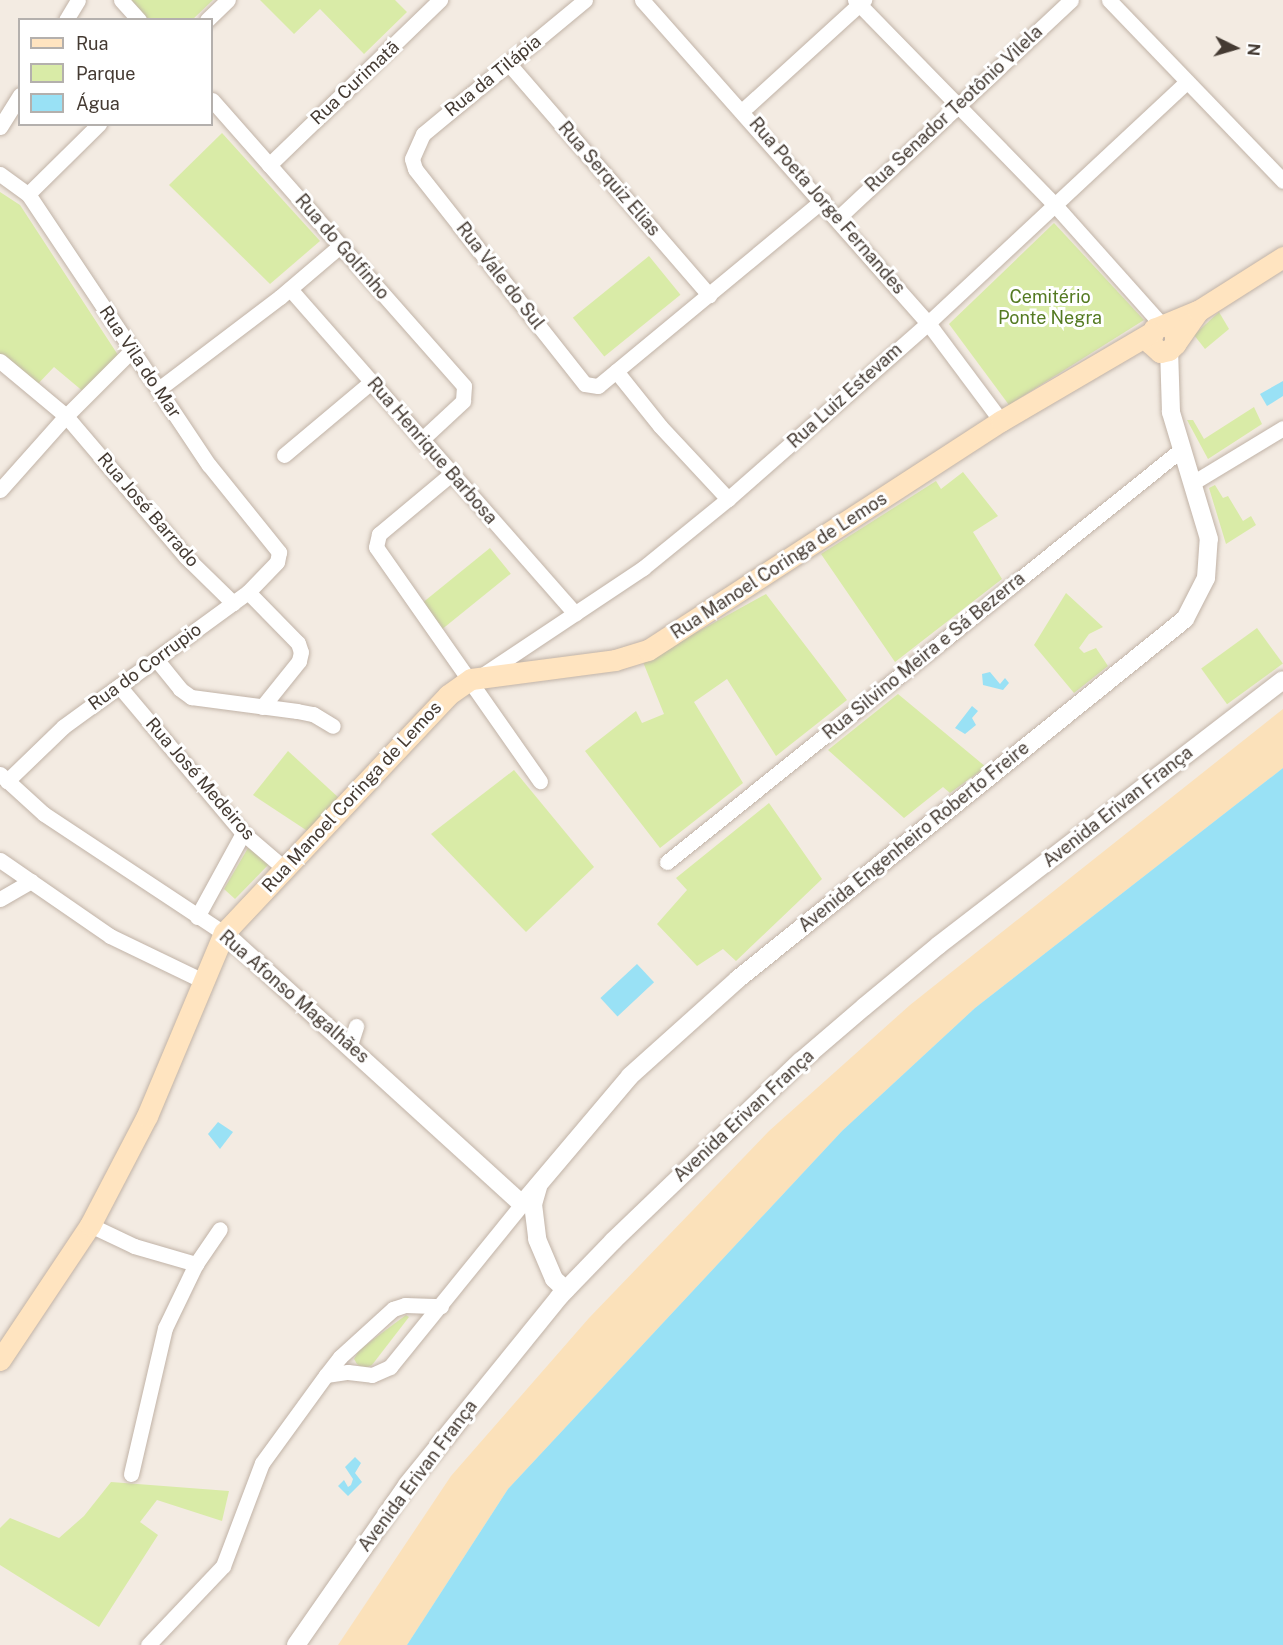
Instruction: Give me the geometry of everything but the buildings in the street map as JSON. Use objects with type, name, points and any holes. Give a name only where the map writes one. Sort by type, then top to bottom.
[{"type":"main road","points":[[1158,338],[1198,311],[1279,263]]},
{"type":"main road","name":"Rua Manoel Coringa de Lemos","points":[[0,1360],[90,1225],[147,1116],[224,933],[422,719],[475,678],[615,660],[648,650],[1001,421],[1158,338]]},
{"type":"street","points":[[67,18],[78,0]]},
{"type":"street","points":[[121,0],[137,18]]},
{"type":"street","points":[[209,18],[228,0]]},
{"type":"street","name":"Rua Curimatã","points":[[269,165],[440,0]]},
{"type":"street","name":"Rua da Tilápia","points":[[412,159],[423,134],[585,0]]},
{"type":"street","name":"Rua Poeta Jorge Fernandes","points":[[642,0],[744,110],[928,322],[1001,421]]},
{"type":"street","name":"Rua Senador Teotônio Vilela","points":[[838,218],[1071,0]]},
{"type":"street","points":[[1109,0],[1283,181]]},
{"type":"street","points":[[744,110],[859,1],[1055,205],[1158,338]]},
{"type":"street","name":"Rua Serquiz Elias","points":[[509,64],[709,295]]},
{"type":"street","name":"Rua Luiz Estevam","points":[[475,678],[643,568],[728,499],[928,322],[1186,82]]},
{"type":"street","points":[[0,127],[18,98]]},
{"type":"street","name":"Rua do Golfinho","points":[[213,101],[464,386],[465,398],[421,440]]},
{"type":"street","points":[[28,194],[97,126]]},
{"type":"street","name":"Rua Vale do Sul","points":[[412,159],[415,169],[585,384],[594,387],[616,371]]},
{"type":"street","name":"Rua Vila do Mar","points":[[0,174],[28,194],[209,465],[279,552]]},
{"type":"street","points":[[728,499],[660,426],[616,371],[823,200]]},
{"type":"street","points":[[159,388],[290,289],[340,246]]},
{"type":"street","name":"Rua Henrique Barbosa","points":[[290,289],[575,613]]},
{"type":"street","name":"Avenida Engenheiro Roberto Freire","points":[[539,1184],[630,1076],[738,979],[1185,619],[1206,578],[1209,560],[1206,518],[1171,412],[1158,338]]},
{"type":"street","points":[[0,490],[66,416],[132,350]]},
{"type":"street","name":"Rua José Barrado","points":[[0,362],[66,416],[186,557],[233,603]]},
{"type":"street","points":[[284,455],[371,382]]},
{"type":"street","points":[[1194,482],[1283,428]]},
{"type":"street","name":"Rua Silvino Meira e Sá Bezerra","points":[[667,862],[1182,449]]},
{"type":"street","points":[[451,474],[379,534],[375,543],[475,678],[540,781]]},
{"type":"street","name":"Rua do Corrupio","points":[[3,777],[63,727],[248,592],[277,562],[279,552]]},
{"type":"street","points":[[248,592],[298,643],[301,652],[299,661],[262,707]]},
{"type":"street","points":[[156,659],[188,695],[313,714],[333,726]]},
{"type":"street","name":"Avenida Erivan França","points":[[296,1645],[407,1485],[566,1290],[700,1156],[864,1007],[939,945],[1283,680]]},
{"type":"street","name":"Rua José Medeiros","points":[[119,686],[243,833],[285,869]]},
{"type":"street","name":"Rua Afonso Magalhães","points":[[3,777],[44,814],[224,933],[350,1045],[522,1204]]},
{"type":"street","points":[[197,917],[243,833]]},
{"type":"street","points":[[0,860],[110,936],[203,981]]},
{"type":"street","points":[[0,899],[31,881]]},
{"type":"street","points":[[350,1045],[356,1026]]},
{"type":"street","points":[[326,1376],[385,1371],[441,1306],[539,1184]]},
{"type":"street","points":[[539,1184],[534,1226],[554,1279],[566,1290]]},
{"type":"street","points":[[90,1225],[134,1246],[196,1264]]},
{"type":"street","points":[[131,1474],[156,1356],[177,1299],[196,1264],[220,1229]]},
{"type":"street","points":[[148,1645],[223,1566],[262,1463],[340,1357],[393,1309],[405,1305],[441,1306]]},
{"type":"green space","points":[[126,0],[213,0],[194,18],[143,18]]},
{"type":"green space","points":[[260,0],[395,0],[407,12],[364,54],[320,9],[294,34]]},
{"type":"green space","points":[[222,133],[320,241],[270,284],[169,185]]},
{"type":"green space","points":[[0,192],[20,205],[118,355],[85,393],[54,367],[35,387],[0,358]]},
{"type":"green space","name":"Cemitério Ponte Negra","points":[[1054,223],[1144,320],[1009,405],[949,324]]},
{"type":"green space","points":[[649,256],[680,295],[604,357],[573,318]]},
{"type":"green space","points":[[1219,312],[1229,329],[1205,349],[1194,335]]},
{"type":"green space","points":[[1254,407],[1262,424],[1208,459],[1187,420],[1193,420],[1204,439]]},
{"type":"green space","points":[[963,472],[998,516],[973,532],[1002,579],[895,662],[821,554],[936,481],[941,489]]},
{"type":"green space","points":[[1215,485],[1223,498],[1228,496],[1243,521],[1251,516],[1256,525],[1226,544],[1209,488]]},
{"type":"green space","points":[[490,548],[511,574],[441,630],[420,605]]},
{"type":"green space","points":[[1066,593],[1103,627],[1089,634],[1079,648],[1084,653],[1096,648],[1108,666],[1074,693],[1034,645]]},
{"type":"green space","points":[[766,594],[847,700],[776,756],[727,679],[694,702],[743,783],[660,848],[585,751],[636,711],[642,723],[664,714],[643,662]]},
{"type":"green space","points":[[1257,628],[1283,664],[1227,704],[1201,669]]},
{"type":"green space","points":[[898,694],[986,767],[950,793],[943,787],[904,818],[828,750]]},
{"type":"green space","points":[[288,751],[339,798],[309,832],[253,795]]},
{"type":"green space","points":[[514,770],[594,867],[526,932],[431,834]]},
{"type":"green space","points":[[769,803],[822,879],[736,961],[723,949],[697,966],[657,924],[687,890],[676,878]]},
{"type":"green space","points":[[248,848],[269,864],[235,899],[224,889]]},
{"type":"green space","points":[[406,1315],[409,1317],[372,1365],[364,1369],[357,1364],[354,1359],[359,1350]]},
{"type":"green space","points":[[111,1482],[229,1491],[222,1521],[157,1500],[140,1522],[158,1535],[99,1627],[0,1565],[0,1528],[10,1518],[59,1538],[84,1516]]},
{"type":"sand","points":[[1283,709],[1283,768],[975,1008],[842,1131],[508,1489],[407,1645],[338,1645],[451,1476],[589,1318],[769,1131],[910,1005]]},
{"type":"water","points":[[1283,381],[1283,396],[1267,406],[1260,394]]},
{"type":"water","points":[[990,672],[1000,684],[1005,678],[1009,683],[1003,690],[983,685],[982,674]]},
{"type":"water","points":[[972,706],[978,711],[972,718],[976,725],[965,734],[955,728]]},
{"type":"water","points":[[1283,768],[1283,1645],[407,1645],[508,1489],[842,1131],[975,1008]]},
{"type":"water","points":[[637,964],[654,982],[617,1016],[600,998]]},
{"type":"water","points":[[218,1122],[233,1132],[220,1149],[208,1134]]},
{"type":"water","points":[[355,1457],[361,1463],[355,1473],[362,1482],[348,1496],[338,1486],[344,1480],[348,1487],[351,1485],[353,1479],[345,1467]]}]
